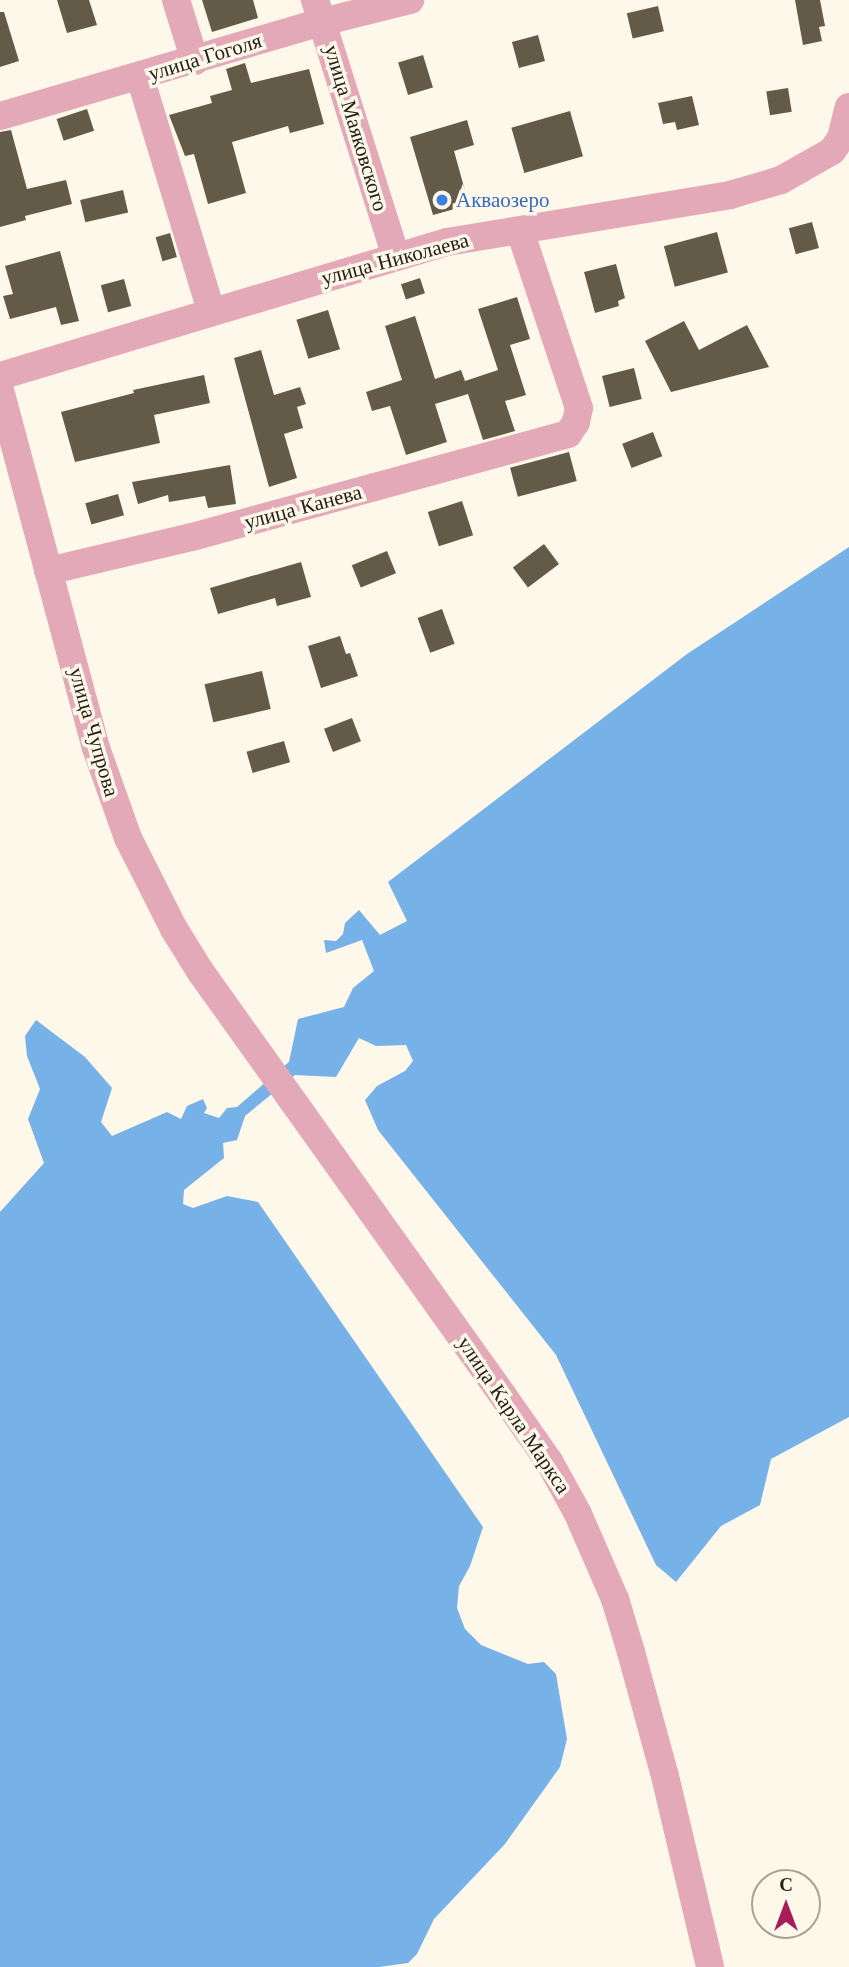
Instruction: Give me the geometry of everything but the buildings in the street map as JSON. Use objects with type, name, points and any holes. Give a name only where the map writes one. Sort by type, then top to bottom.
[{"type":"street","points":[[176,0],[195,61]]},
{"type":"street","name":"улица Гоголя","points":[[0,116],[195,61],[319,11],[410,0]]},
{"type":"street","name":"улица Маяковского","points":[[319,11],[396,257]]},
{"type":"street","points":[[141,76],[211,311]]},
{"type":"street","name":"улица Николаева","points":[[0,376],[447,242],[730,195],[781,180],[832,151],[841,138],[849,107]]},
{"type":"street","name":"улица Канева","points":[[48,571],[192,537],[568,434],[576,422],[579,408],[520,231]]},
{"type":"street","name":"улица Чупрова","points":[[0,390],[96,748],[128,838],[174,929],[295,1103]]},
{"type":"street","name":"улица Карла Маркса","points":[[295,1103],[542,1452],[578,1514],[615,1599],[631,1651],[665,1776],[710,1967]]},
{"type":"water","points":[[849,547],[849,1417],[771,1459],[760,1505],[721,1526],[676,1582],[656,1565],[556,1355],[378,1130],[365,1100],[377,1086],[405,1071],[413,1061],[406,1045],[376,1046],[359,1038],[336,1077],[295,1075],[245,1116],[237,1140],[223,1143],[224,1158],[184,1190],[183,1204],[193,1208],[227,1196],[258,1202],[483,1527],[470,1566],[459,1586],[457,1608],[465,1629],[481,1645],[528,1664],[544,1662],[556,1674],[567,1739],[560,1767],[505,1844],[434,1919],[417,1954],[408,1963],[379,1967],[0,1967],[0,1212],[44,1163],[28,1119],[40,1089],[27,1056],[25,1036],[36,1020],[85,1057],[112,1088],[101,1122],[112,1136],[167,1112],[181,1119],[187,1106],[203,1099],[207,1108],[204,1113],[219,1118],[227,1108],[237,1107],[289,1062],[298,1019],[344,1007],[353,988],[374,971],[362,940],[326,953],[324,940],[336,941],[343,934],[345,923],[359,910],[380,935],[407,921],[388,882],[687,654]]},
{"type":"place","name":"Акваозеро","points":[[442,200]]}]
